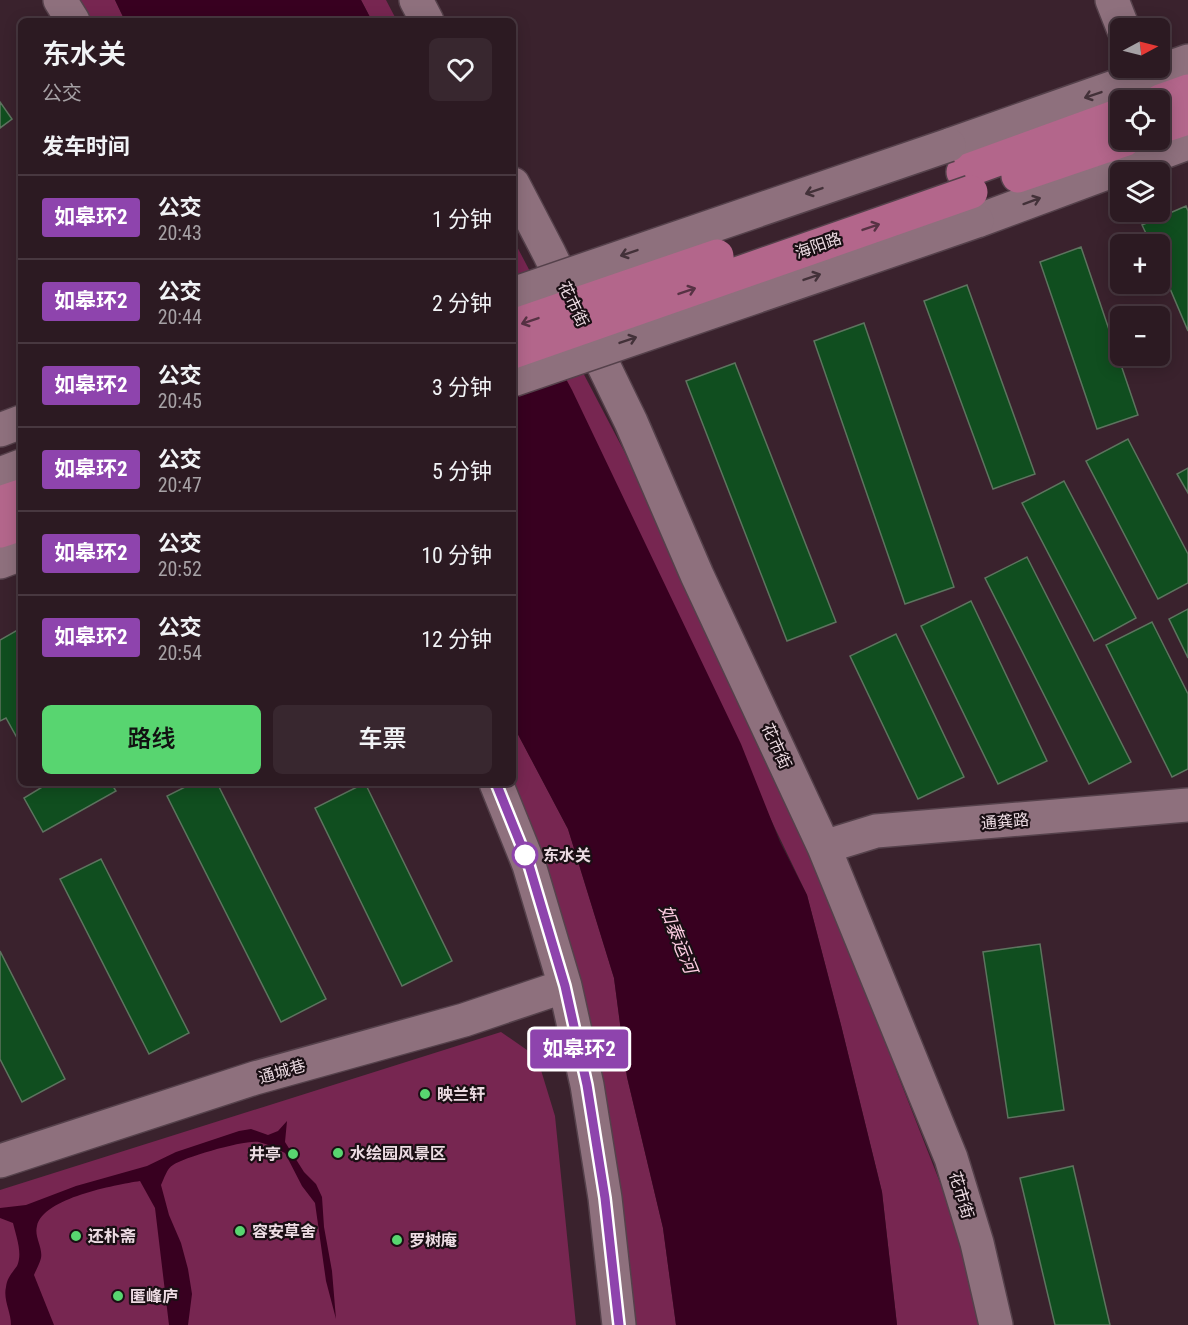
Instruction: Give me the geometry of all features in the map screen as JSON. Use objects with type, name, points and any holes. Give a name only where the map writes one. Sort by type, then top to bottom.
[{"type":"main road","points":[[1167,90],[1181,70]]},
{"type":"main road","points":[[1170,124],[1188,118]]},
{"type":"main road","name":"海阳路","points":[[516,351],[965,183],[1110,119]]},
{"type":"main road","name":"海阳路","points":[[516,325],[965,183],[1110,144]]},
{"type":"main road","points":[[0,503],[18,496]]},
{"type":"main road","points":[[0,531],[18,525]]},
{"type":"street","points":[[60,0],[71,18]]},
{"type":"street","points":[[416,0],[425,18]]},
{"type":"street","points":[[1112,0],[1119,18]]},
{"type":"street","points":[[516,379],[965,183],[1181,70]]},
{"type":"street","points":[[516,293],[965,183],[1188,143]]},
{"type":"street","name":"花市街","points":[[516,190],[631,422],[697,574],[824,847],[951,1158],[977,1242],[996,1325]]},
{"type":"street","points":[[0,430],[18,423]]},
{"type":"street","points":[[0,474],[18,467]]},
{"type":"street","points":[[0,562],[18,555]]},
{"type":"street","points":[[497,786],[529,865],[565,986],[587,1085],[605,1198],[619,1325]]},
{"type":"street","name":"通龚路","points":[[824,847],[876,831],[1188,806]]},
{"type":"street","name":"通城巷","points":[[0,1161],[255,1078],[464,1020],[565,986]]},
{"type":"shaded area","points":[[79,0],[115,0],[124,18],[90,18]]},
{"type":"shaded area","points":[[361,0],[386,0],[395,18],[370,18]]},
{"type":"shaded area","points":[[516,245],[668,535],[865,983],[897,1073],[970,1259],[983,1325],[897,1325],[882,1192],[807,895],[516,287]]},
{"type":"shaded area","points":[[516,731],[568,829],[614,978],[627,1077],[663,1228],[676,1325],[632,1325],[598,1052],[558,912],[515,786]]},
{"type":"shaded area","name":"水绘园风景区","points":[[501,1032],[537,1057],[555,1116],[576,1325],[0,1325],[0,1190]]},
{"type":"water","points":[[115,0],[361,0],[370,18],[124,18]]},
{"type":"water","name":"如泰运河","points":[[516,287],[572,390],[741,744],[780,842],[807,895],[882,1192],[897,1325],[676,1325],[663,1228],[627,1077],[614,978],[568,829],[516,731]]},
{"type":"water","points":[[287,1121],[285,1142],[304,1172],[316,1184],[322,1197],[336,1319],[326,1281],[315,1203],[302,1186],[285,1153],[259,1142],[252,1142],[216,1149],[179,1162],[169,1169],[161,1185],[188,1269],[192,1294],[188,1325],[169,1325],[155,1208],[140,1181],[81,1194],[52,1208],[42,1216],[36,1230],[41,1258],[34,1275],[54,1325],[11,1325],[5,1292],[7,1281],[19,1261],[19,1250],[13,1223],[0,1218],[0,1208],[26,1205],[76,1186],[147,1166],[176,1152],[239,1131],[251,1129],[268,1135],[278,1131]]},
{"type":"building","points":[[0,102],[12,119],[0,128]]},
{"type":"building","points":[[1186,206],[1188,211],[1188,331],[1170,289],[1170,234],[1146,234],[1142,225],[1149,222],[1170,222],[1170,213]]},
{"type":"building","points":[[1081,247],[1110,332],[1110,366],[1121,366],[1138,415],[1097,429],[1040,262]]},
{"type":"building","points":[[967,285],[1035,474],[993,489],[924,301]]},
{"type":"building","points":[[864,323],[954,587],[905,604],[814,341]]},
{"type":"building","points":[[735,363],[836,622],[787,641],[686,381]]},
{"type":"building","points":[[1128,439],[1188,554],[1188,583],[1158,599],[1086,461]]},
{"type":"building","points":[[1188,468],[1188,493],[1177,474]]},
{"type":"building","points":[[1064,481],[1136,618],[1094,641],[1022,503]]},
{"type":"building","points":[[1027,557],[1131,762],[1089,784],[985,578]]},
{"type":"building","points":[[971,601],[1047,761],[998,784],[921,626]]},
{"type":"building","points":[[1188,609],[1188,658],[1169,619]]},
{"type":"building","points":[[1152,622],[1188,694],[1188,769],[1172,777],[1106,645]]},
{"type":"building","points":[[18,630],[18,740],[6,718],[0,721],[0,640]]},
{"type":"building","points":[[896,634],[964,777],[918,799],[850,656]]},
{"type":"building","points":[[44,786],[113,786],[116,791],[43,832],[24,798]]},
{"type":"building","points":[[187,786],[219,786],[326,999],[281,1022],[167,796]]},
{"type":"building","points":[[359,786],[366,786],[452,961],[402,986],[315,808]]},
{"type":"building","points":[[101,859],[189,1033],[149,1054],[60,879]]},
{"type":"building","points":[[1040,944],[1064,1110],[1008,1118],[983,952]]},
{"type":"building","points":[[0,951],[65,1079],[22,1102],[0,1059]]},
{"type":"building","points":[[1073,1166],[1110,1325],[1055,1325],[1020,1178]]},
{"type":"bus line","name":"如皋环2","points":[[497,786],[529,865],[565,986],[587,1085],[605,1198],[619,1325]]},
{"type":"place","name":"东水关","points":[[525,855]]},
{"type":"place","name":"映兰轩","points":[[425,1094]]},
{"type":"place","name":"水绘园风景区","points":[[338,1153]]},
{"type":"place","name":"井亭","points":[[293,1154]]},
{"type":"place","name":"容安草舍","points":[[240,1231]]},
{"type":"place","name":"还朴斋","points":[[76,1236]]},
{"type":"place","name":"罗树庵","points":[[397,1240]]},
{"type":"place","name":"匿峰庐","points":[[118,1296]]}]
